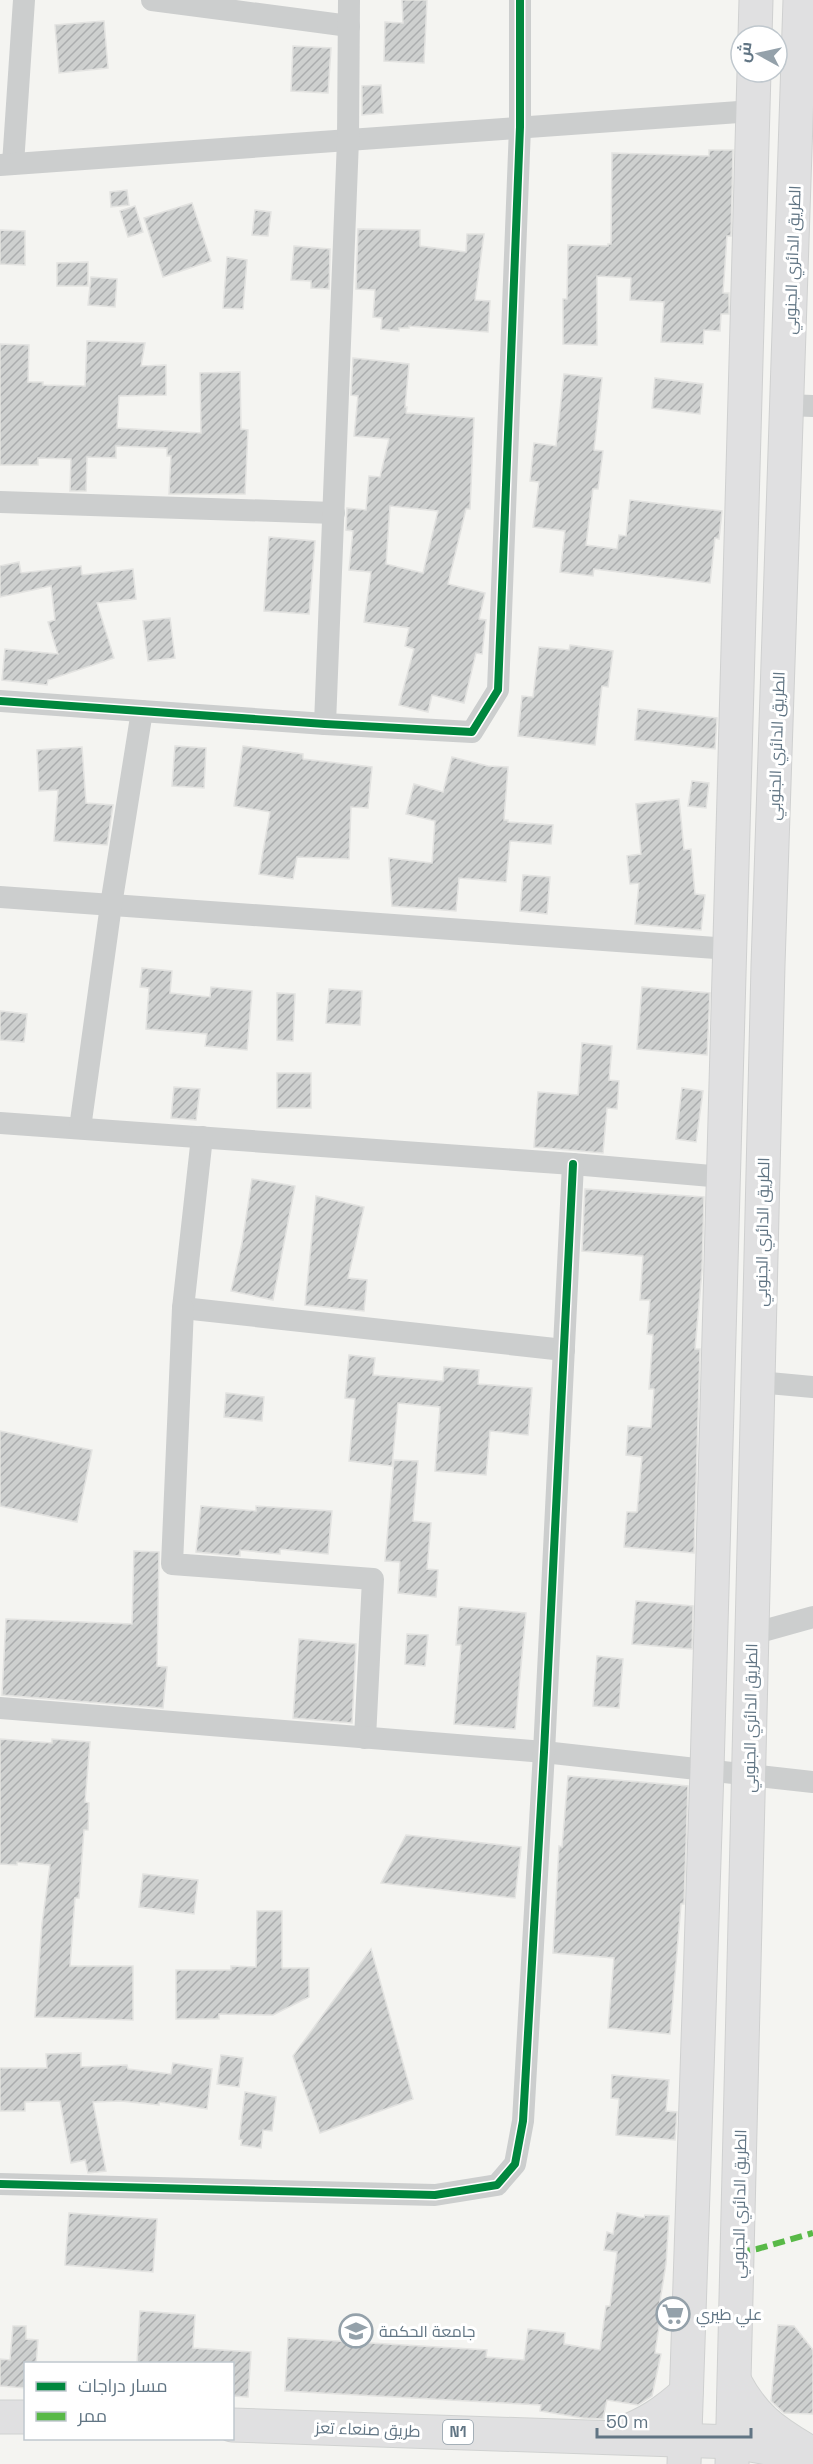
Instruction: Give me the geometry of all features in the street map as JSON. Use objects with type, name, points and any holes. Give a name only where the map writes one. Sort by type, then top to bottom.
[{"type":"main road","points":[[755,24],[756,0]]},
{"type":"main road","name":"الطريق الدائري الجنوبي","points":[[733,2453],[768,965],[800,406],[800,0]]},
{"type":"main road","points":[[684,2452],[707,1770],[754,84]]},
{"type":"main road","points":[[735,2382],[745,2401],[761,2420],[774,2432],[813,2455]]},
{"type":"main road","points":[[610,2438],[645,2425],[686,2393]]},
{"type":"main road","points":[[0,2416],[24,2417]]},
{"type":"main road","name":"طريق صنعاء تعز","points":[[234,2424],[610,2438],[684,2452],[813,2455]]},
{"type":"street","points":[[24,0],[6,164],[753,111]]},
{"type":"street","points":[[152,0],[349,26]]},
{"type":"street","points":[[325,724],[348,140],[349,0]]},
{"type":"street","points":[[0,701],[472,732],[498,690],[520,127],[520,0]]},
{"type":"street","points":[[0,502],[334,513]]},
{"type":"street","points":[[80,1128],[111,905],[142,711]]},
{"type":"street","points":[[0,897],[730,949]]},
{"type":"street","points":[[0,1123],[723,1177]]},
{"type":"street","points":[[202,1137],[183,1308],[172,1564],[372,1579],[365,1738]]},
{"type":"street","points":[[0,2184],[435,2195],[497,2185],[515,2164],[523,2121],[573,1164]]},
{"type":"street","points":[[183,1308],[564,1350]]},
{"type":"street","points":[[758,1382],[813,1387]]},
{"type":"street","points":[[752,1634],[813,1617]]},
{"type":"street","points":[[0,1708],[544,1752],[813,1782]]},
{"type":"building","points":[[402,0],[427,0],[424,63],[384,61],[385,22],[403,23]]},
{"type":"building","points":[[104,21],[108,68],[59,73],[55,25]]},
{"type":"building","points":[[293,46],[331,48],[328,93],[291,91]]},
{"type":"building","points":[[381,85],[383,113],[362,115],[362,86]]},
{"type":"building","points":[[709,150],[733,150],[731,236],[727,236],[723,293],[729,293],[729,314],[721,314],[720,331],[704,330],[703,344],[661,342],[664,302],[630,300],[631,278],[597,276],[597,345],[563,344],[563,299],[567,299],[568,245],[608,246],[611,244],[612,153],[709,156]]},
{"type":"building","points":[[127,190],[129,205],[111,207],[110,192]]},
{"type":"building","points":[[192,203],[211,261],[163,277],[144,218]]},
{"type":"building","points":[[135,206],[143,232],[128,237],[120,211]]},
{"type":"building","points":[[255,210],[271,212],[268,236],[252,235]]},
{"type":"building","points":[[358,229],[420,230],[420,246],[466,252],[467,234],[484,234],[475,300],[490,301],[488,332],[409,326],[409,328],[399,328],[399,331],[381,329],[382,318],[373,317],[375,290],[356,289]]},
{"type":"building","points":[[0,230],[25,231],[25,265],[0,264]]},
{"type":"building","points":[[294,246],[330,249],[329,289],[311,288],[311,281],[291,280]]},
{"type":"building","points":[[227,257],[247,260],[243,309],[223,308]]},
{"type":"building","points":[[88,262],[88,286],[57,286],[57,263]]},
{"type":"building","points":[[91,277],[117,279],[115,307],[88,305]]},
{"type":"building","points":[[87,341],[145,343],[141,366],[166,365],[166,395],[119,396],[117,428],[201,433],[200,373],[240,372],[241,429],[248,430],[245,494],[169,494],[171,456],[167,456],[167,448],[116,446],[116,458],[87,457],[86,491],[70,491],[71,459],[38,458],[38,465],[0,465],[0,344],[29,345],[28,382],[43,382],[43,385],[85,386]]},
{"type":"building","points":[[353,358],[409,364],[406,413],[474,418],[470,509],[466,509],[448,584],[485,593],[479,619],[486,620],[482,654],[476,653],[464,703],[432,695],[428,712],[399,705],[414,649],[405,646],[409,628],[364,622],[371,572],[349,570],[353,531],[346,530],[347,508],[366,510],[369,476],[380,477],[389,439],[354,436],[358,396],[351,395]],"holes":[[[390,506],[438,511],[423,573],[386,564]]]},
{"type":"building","points":[[564,374],[602,378],[594,450],[603,451],[598,489],[593,489],[586,545],[617,549],[619,535],[626,536],[630,500],[722,511],[719,539],[715,538],[710,583],[594,569],[593,576],[560,572],[565,531],[533,527],[539,482],[530,481],[534,443],[556,446]]},
{"type":"building","points":[[655,378],[703,384],[700,414],[652,408]]},
{"type":"building","points":[[269,537],[315,541],[309,614],[264,611]]},
{"type":"building","points":[[19,562],[21,573],[81,566],[82,575],[133,569],[136,599],[97,603],[114,658],[48,680],[47,685],[2,680],[5,649],[58,654],[48,622],[55,620],[51,586],[0,597],[0,566]]},
{"type":"building","points":[[170,618],[175,658],[148,661],[143,621]]},
{"type":"building","points":[[570,645],[613,651],[608,687],[602,686],[595,745],[518,736],[522,696],[533,697],[539,647],[569,650]]},
{"type":"building","points":[[638,709],[717,718],[715,749],[635,740]]},
{"type":"building","points":[[175,746],[206,748],[204,788],[172,786]]},
{"type":"building","points":[[243,746],[303,754],[303,759],[372,767],[368,808],[351,807],[349,859],[297,857],[293,879],[259,874],[270,812],[234,806]]},
{"type":"building","points":[[82,747],[86,803],[113,805],[107,845],[54,841],[58,790],[39,791],[37,750]]},
{"type":"building","points":[[452,757],[488,766],[508,767],[504,820],[553,825],[551,844],[510,841],[506,882],[459,878],[456,911],[392,906],[389,858],[432,863],[435,821],[406,814],[414,784],[443,792]]},
{"type":"building","points":[[692,781],[709,783],[706,808],[688,806]]},
{"type":"building","points":[[679,799],[684,850],[691,849],[695,894],[705,895],[701,930],[635,924],[639,883],[630,884],[627,856],[641,854],[636,804]]},
{"type":"building","points":[[523,875],[550,877],[547,914],[520,911]]},
{"type":"building","points":[[142,968],[172,971],[170,993],[210,997],[211,987],[252,991],[247,1050],[205,1046],[207,1034],[146,1029],[149,988],[140,987]]},
{"type":"building","points":[[642,987],[710,993],[707,1055],[637,1049]]},
{"type":"building","points":[[329,989],[362,991],[360,1025],[326,1023]]},
{"type":"building","points":[[277,993],[295,994],[293,1041],[277,1040]]},
{"type":"building","points":[[0,1011],[27,1014],[24,1042],[0,1040]]},
{"type":"building","points":[[582,1043],[612,1046],[609,1080],[619,1081],[617,1109],[607,1108],[603,1153],[534,1147],[538,1092],[578,1095]]},
{"type":"building","points":[[277,1073],[311,1073],[311,1108],[277,1108]]},
{"type":"building","points":[[174,1087],[200,1089],[196,1120],[171,1118]]},
{"type":"building","points":[[682,1088],[703,1091],[696,1142],[676,1139]]},
{"type":"building","points":[[252,1179],[295,1186],[273,1300],[231,1291],[242,1243]]},
{"type":"building","points":[[585,1189],[704,1197],[702,1270],[695,1349],[700,1349],[694,1553],[624,1547],[627,1512],[637,1512],[642,1457],[626,1455],[628,1426],[651,1428],[654,1389],[649,1389],[653,1335],[647,1334],[650,1300],[640,1300],[643,1256],[582,1251]]},
{"type":"building","points":[[316,1196],[364,1207],[348,1278],[367,1280],[364,1311],[305,1305]]},
{"type":"building","points":[[349,1355],[375,1358],[373,1375],[443,1381],[444,1367],[479,1370],[478,1384],[532,1388],[528,1435],[490,1431],[486,1475],[435,1471],[440,1407],[398,1403],[392,1466],[349,1461],[355,1399],[345,1398]]},
{"type":"building","points":[[226,1393],[264,1397],[262,1421],[224,1417]]},
{"type":"building","points":[[0,1431],[92,1450],[77,1522],[0,1506]]},
{"type":"building","points":[[394,1460],[418,1461],[413,1521],[431,1523],[427,1569],[438,1570],[436,1597],[398,1593],[400,1562],[385,1561]]},
{"type":"building","points":[[201,1506],[256,1511],[256,1506],[332,1511],[328,1554],[280,1549],[280,1554],[240,1550],[240,1556],[196,1552]]},
{"type":"building","points":[[134,1551],[159,1552],[157,1666],[167,1667],[163,1708],[2,1695],[6,1619],[132,1624]]},
{"type":"building","points":[[636,1601],[693,1606],[692,1649],[632,1644]]},
{"type":"building","points":[[459,1607],[526,1613],[515,1729],[454,1724],[461,1645],[456,1645]]},
{"type":"building","points":[[407,1634],[428,1635],[425,1666],[405,1664]]},
{"type":"building","points":[[299,1639],[356,1644],[352,1723],[293,1718]]},
{"type":"building","points":[[597,1656],[623,1659],[619,1708],[593,1706]]},
{"type":"building","points":[[0,1739],[52,1743],[52,1739],[90,1742],[85,1802],[89,1803],[88,1830],[84,1830],[79,1898],[75,1898],[70,1966],[133,1966],[133,2020],[35,2017],[42,1924],[50,1865],[17,1862],[17,1865],[0,1864]]},
{"type":"building","points":[[568,1776],[688,1786],[684,1904],[681,1904],[670,2034],[608,2028],[614,1958],[553,1953],[559,1846],[562,1847]]},
{"type":"building","points":[[406,1835],[521,1847],[515,1898],[381,1883]]},
{"type":"building","points":[[143,1874],[198,1880],[194,1914],[139,1907]]},
{"type":"building","points":[[257,1911],[282,1911],[282,1968],[309,1968],[309,1997],[273,2015],[219,2014],[219,2019],[176,2019],[176,1970],[231,1970],[231,1966],[256,1967]]},
{"type":"building","points":[[371,1949],[413,2099],[320,2133],[293,2056]]},
{"type":"building","points":[[81,2053],[81,2067],[127,2065],[128,2069],[171,2074],[173,2063],[212,2069],[207,2109],[159,2102],[159,2105],[121,2101],[93,2102],[106,2171],[88,2173],[85,2160],[71,2163],[60,2101],[25,2102],[25,2111],[0,2111],[0,2068],[47,2068],[46,2054]]},
{"type":"building","points":[[221,2055],[243,2058],[239,2087],[217,2084]]},
{"type":"building","points":[[612,2075],[669,2080],[666,2111],[677,2112],[675,2140],[616,2135],[619,2099],[611,2098]]},
{"type":"building","points":[[245,2092],[276,2097],[272,2131],[263,2130],[261,2148],[241,2145],[242,2140],[239,2139]]},
{"type":"building","points":[[69,2213],[157,2219],[153,2272],[65,2265]]},
{"type":"building","points":[[617,2213],[644,2218],[645,2215],[669,2216],[666,2264],[658,2313],[661,2314],[655,2353],[661,2354],[652,2396],[638,2405],[607,2400],[603,2419],[540,2411],[541,2405],[285,2391],[288,2338],[487,2350],[486,2357],[524,2360],[528,2329],[565,2333],[564,2344],[600,2350],[606,2306],[610,2306],[617,2252],[604,2250],[607,2232],[613,2234]]},
{"type":"building","points":[[140,2311],[195,2315],[193,2348],[251,2352],[248,2397],[234,2396],[234,2362],[137,2362]]},
{"type":"building","points":[[778,2325],[794,2326],[813,2350],[813,2414],[784,2413],[771,2401]]},
{"type":"building","points":[[13,2326],[26,2326],[26,2339],[38,2340],[36,2362],[24,2362],[24,2388],[0,2386],[0,2359],[10,2360]]},
{"type":"marked path","points":[[738,2252],[813,2233]]},
{"type":"cycle path","points":[[0,701],[472,732],[498,690],[520,127],[520,0]]},
{"type":"cycle path","points":[[0,2184],[435,2195],[497,2185],[515,2164],[523,2121],[573,1164]]},
{"type":"place","name":"علي طيري","points":[[673,2314]]},
{"type":"place","name":"جامعة الحكمة","points":[[356,2331]]}]
